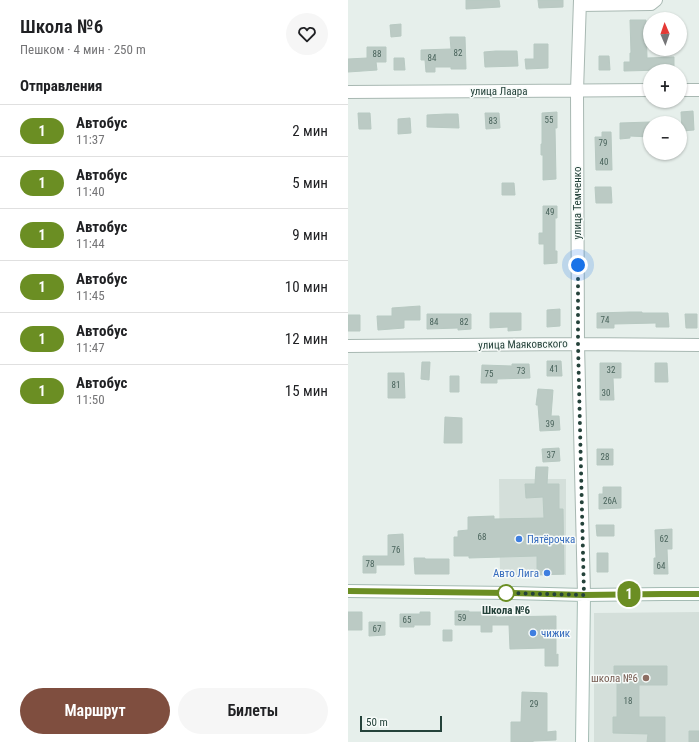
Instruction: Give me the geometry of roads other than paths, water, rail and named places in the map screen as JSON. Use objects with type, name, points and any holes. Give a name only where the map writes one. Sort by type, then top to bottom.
[{"type":"street","points":[[580,2],[651,4],[656,0]]},
{"type":"street","name":"улица Темченко","points":[[580,2],[577,91],[578,344],[584,595],[582,742]]},
{"type":"street","name":"улица Лаара","points":[[348,92],[643,90]]},
{"type":"street","points":[[687,90],[699,90]]},
{"type":"street","name":"улица Маяковского","points":[[348,346],[578,344],[699,345]]},
{"type":"street","points":[[348,591],[584,595],[699,594]]},
{"type":"place","name":"Пятёрочка","points":[[519,539]]},
{"type":"place","name":"Авто Лига","points":[[547,573]]},
{"type":"place","name":"Школа №6","points":[[506,593]]},
{"type":"place","name":"чижик","points":[[533,633]]},
{"type":"place","name":"школа №6","points":[[646,678]]}]
